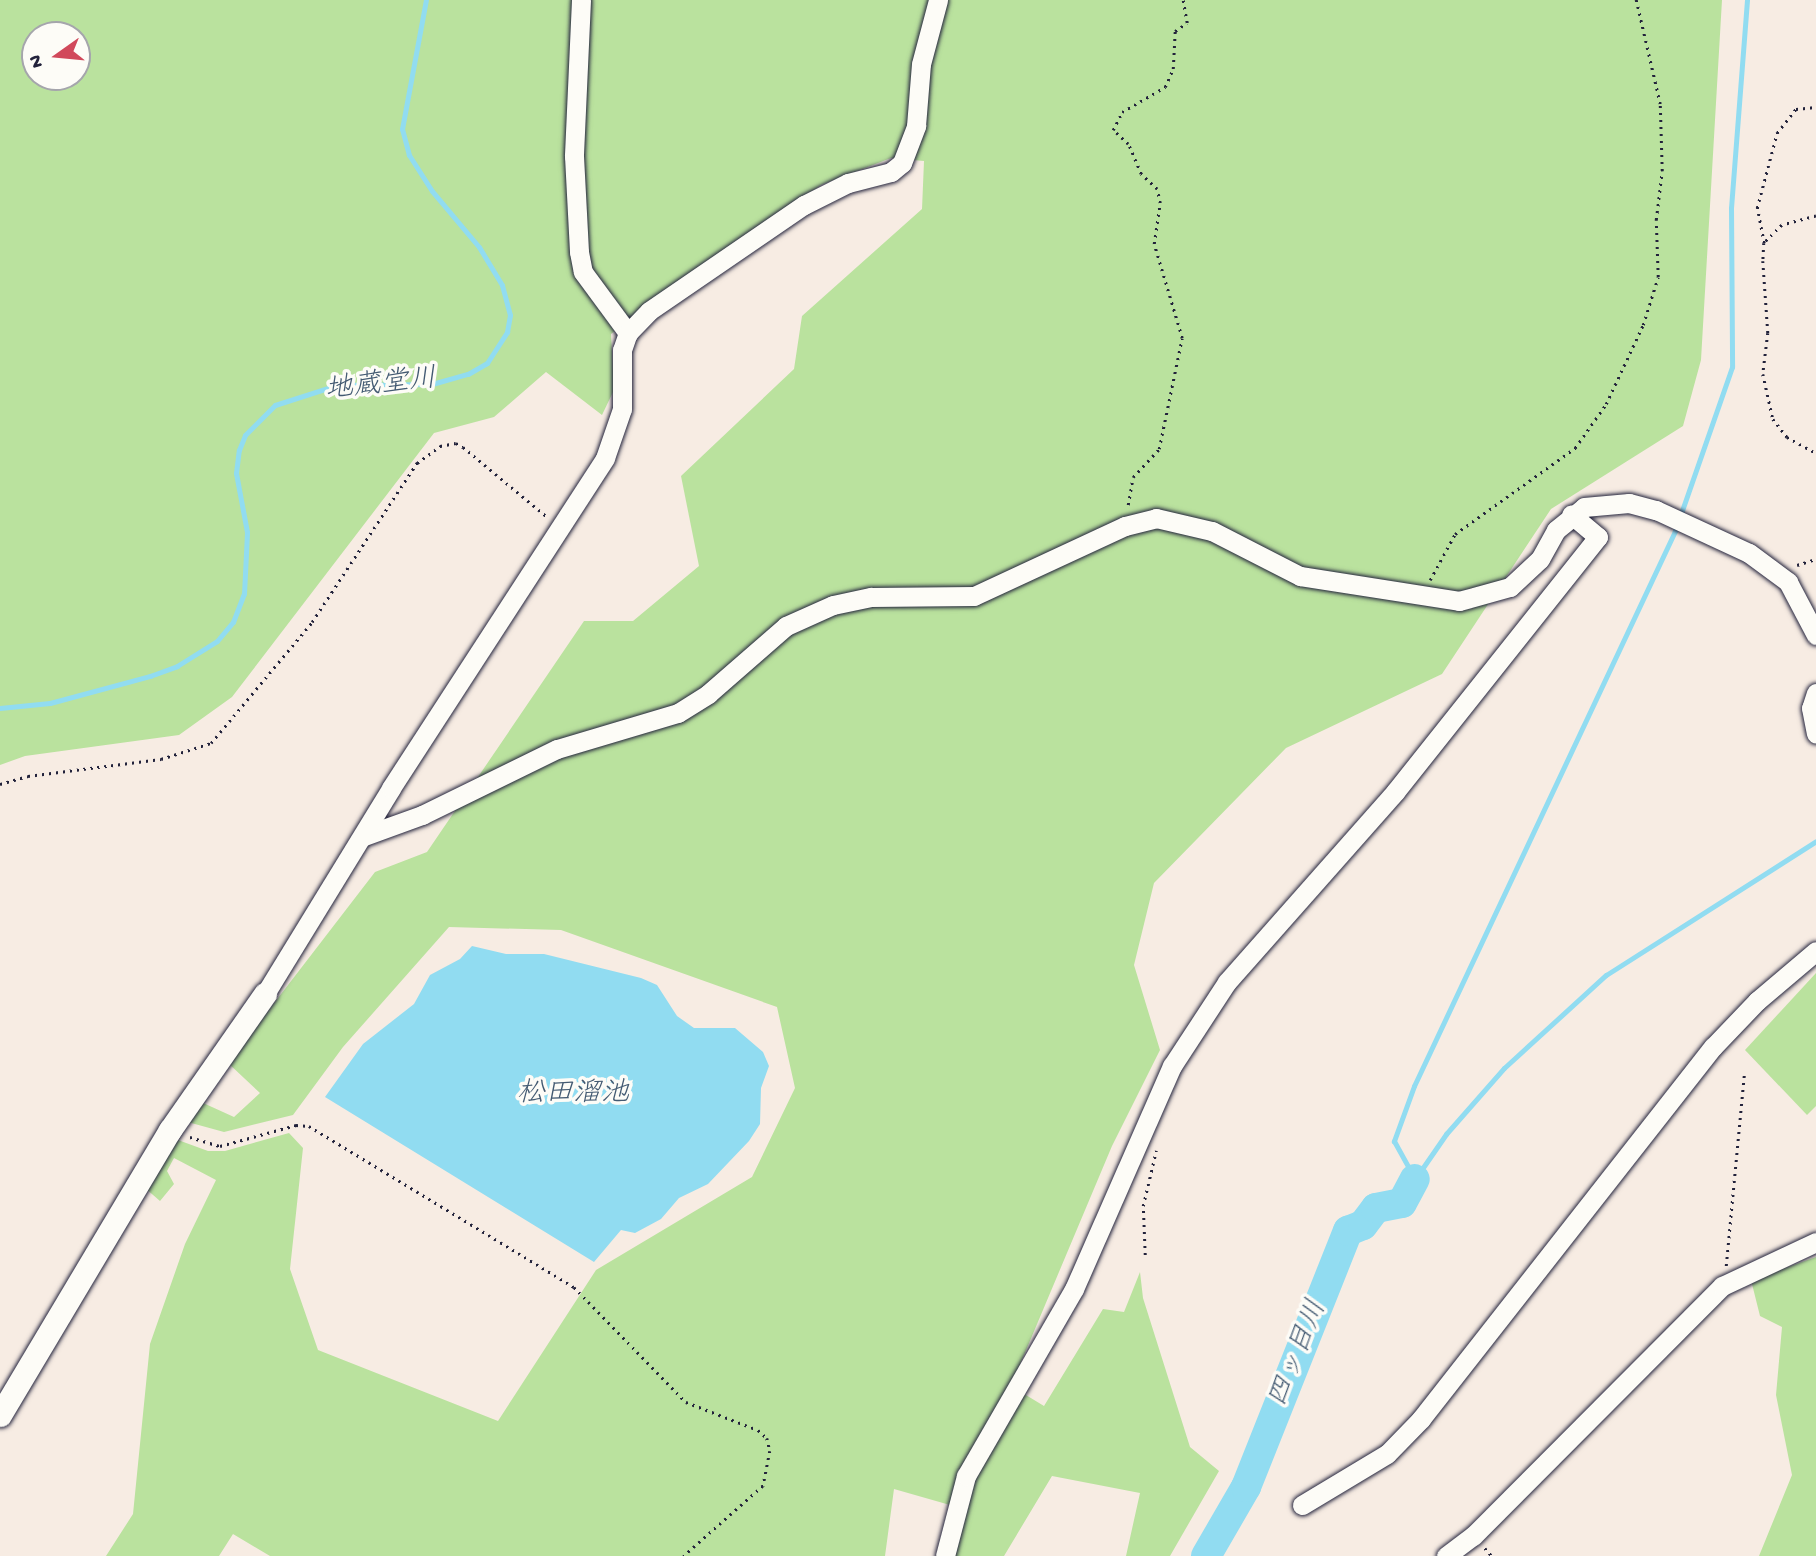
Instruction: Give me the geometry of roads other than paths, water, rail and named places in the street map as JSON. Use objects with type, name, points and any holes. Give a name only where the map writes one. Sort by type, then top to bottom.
[{"type":"street","points":[[581,0],[574,156],[579,252],[583,272],[628,333]]},
{"type":"street","points":[[0,1415],[170,1129],[265,994],[560,528],[615,436],[622,409],[622,350],[628,333],[649,312],[804,205],[848,183],[891,172],[902,163],[916,126],[921,64],[938,0]]},
{"type":"street","points":[[364,836],[422,814],[557,749],[678,713],[708,694],[786,626],[833,605],[871,597],[974,596],[1125,526],[1156,518],[1180,521],[1212,531],[1300,576],[1459,601],[1510,587],[1540,559],[1556,530],[1571,514],[1614,501],[1656,509],[1749,552],[1788,582],[1816,635]]},
{"type":"street","points":[[945,1556],[965,1476],[1074,1289],[1172,1066],[1227,982],[1395,792],[1598,537],[1571,514]]},
{"type":"street","points":[[1816,693],[1811,708],[1816,734]]},
{"type":"street","points":[[1302,1505],[1387,1454],[1421,1419],[1713,1048],[1757,1001],[1816,951]]},
{"type":"street","points":[[1446,1556],[1473,1536],[1722,1286],[1816,1242]]},
{"type":"water","name":"松田溜池","points":[[472,946],[506,954],[544,954],[641,978],[657,985],[677,1016],[694,1028],[735,1028],[763,1052],[769,1066],[761,1088],[760,1124],[749,1141],[708,1184],[679,1198],[661,1219],[635,1233],[621,1230],[594,1262],[325,1097],[363,1044],[414,1004],[430,975],[460,959]]},
{"type":"waterway","name":"地蔵堂川","points":[[0,708],[50,703],[150,676],[177,666],[217,641],[233,622],[244,594],[247,532],[236,473],[239,450],[245,435],[275,405],[337,385],[432,384],[468,374],[487,363],[507,332],[510,315],[502,285],[479,247],[432,191],[409,155],[402,129],[426,0]]},
{"type":"waterway","points":[[1747,0],[1731,208],[1732,367],[1675,531],[1414,1086],[1394,1141],[1415,1179],[1446,1134],[1504,1068],[1606,975],[1816,841]]},
{"type":"waterway","name":"四ッ目川","points":[[1206,1556],[1246,1487],[1348,1231],[1363,1225],[1376,1208],[1402,1203],[1415,1179]]}]
